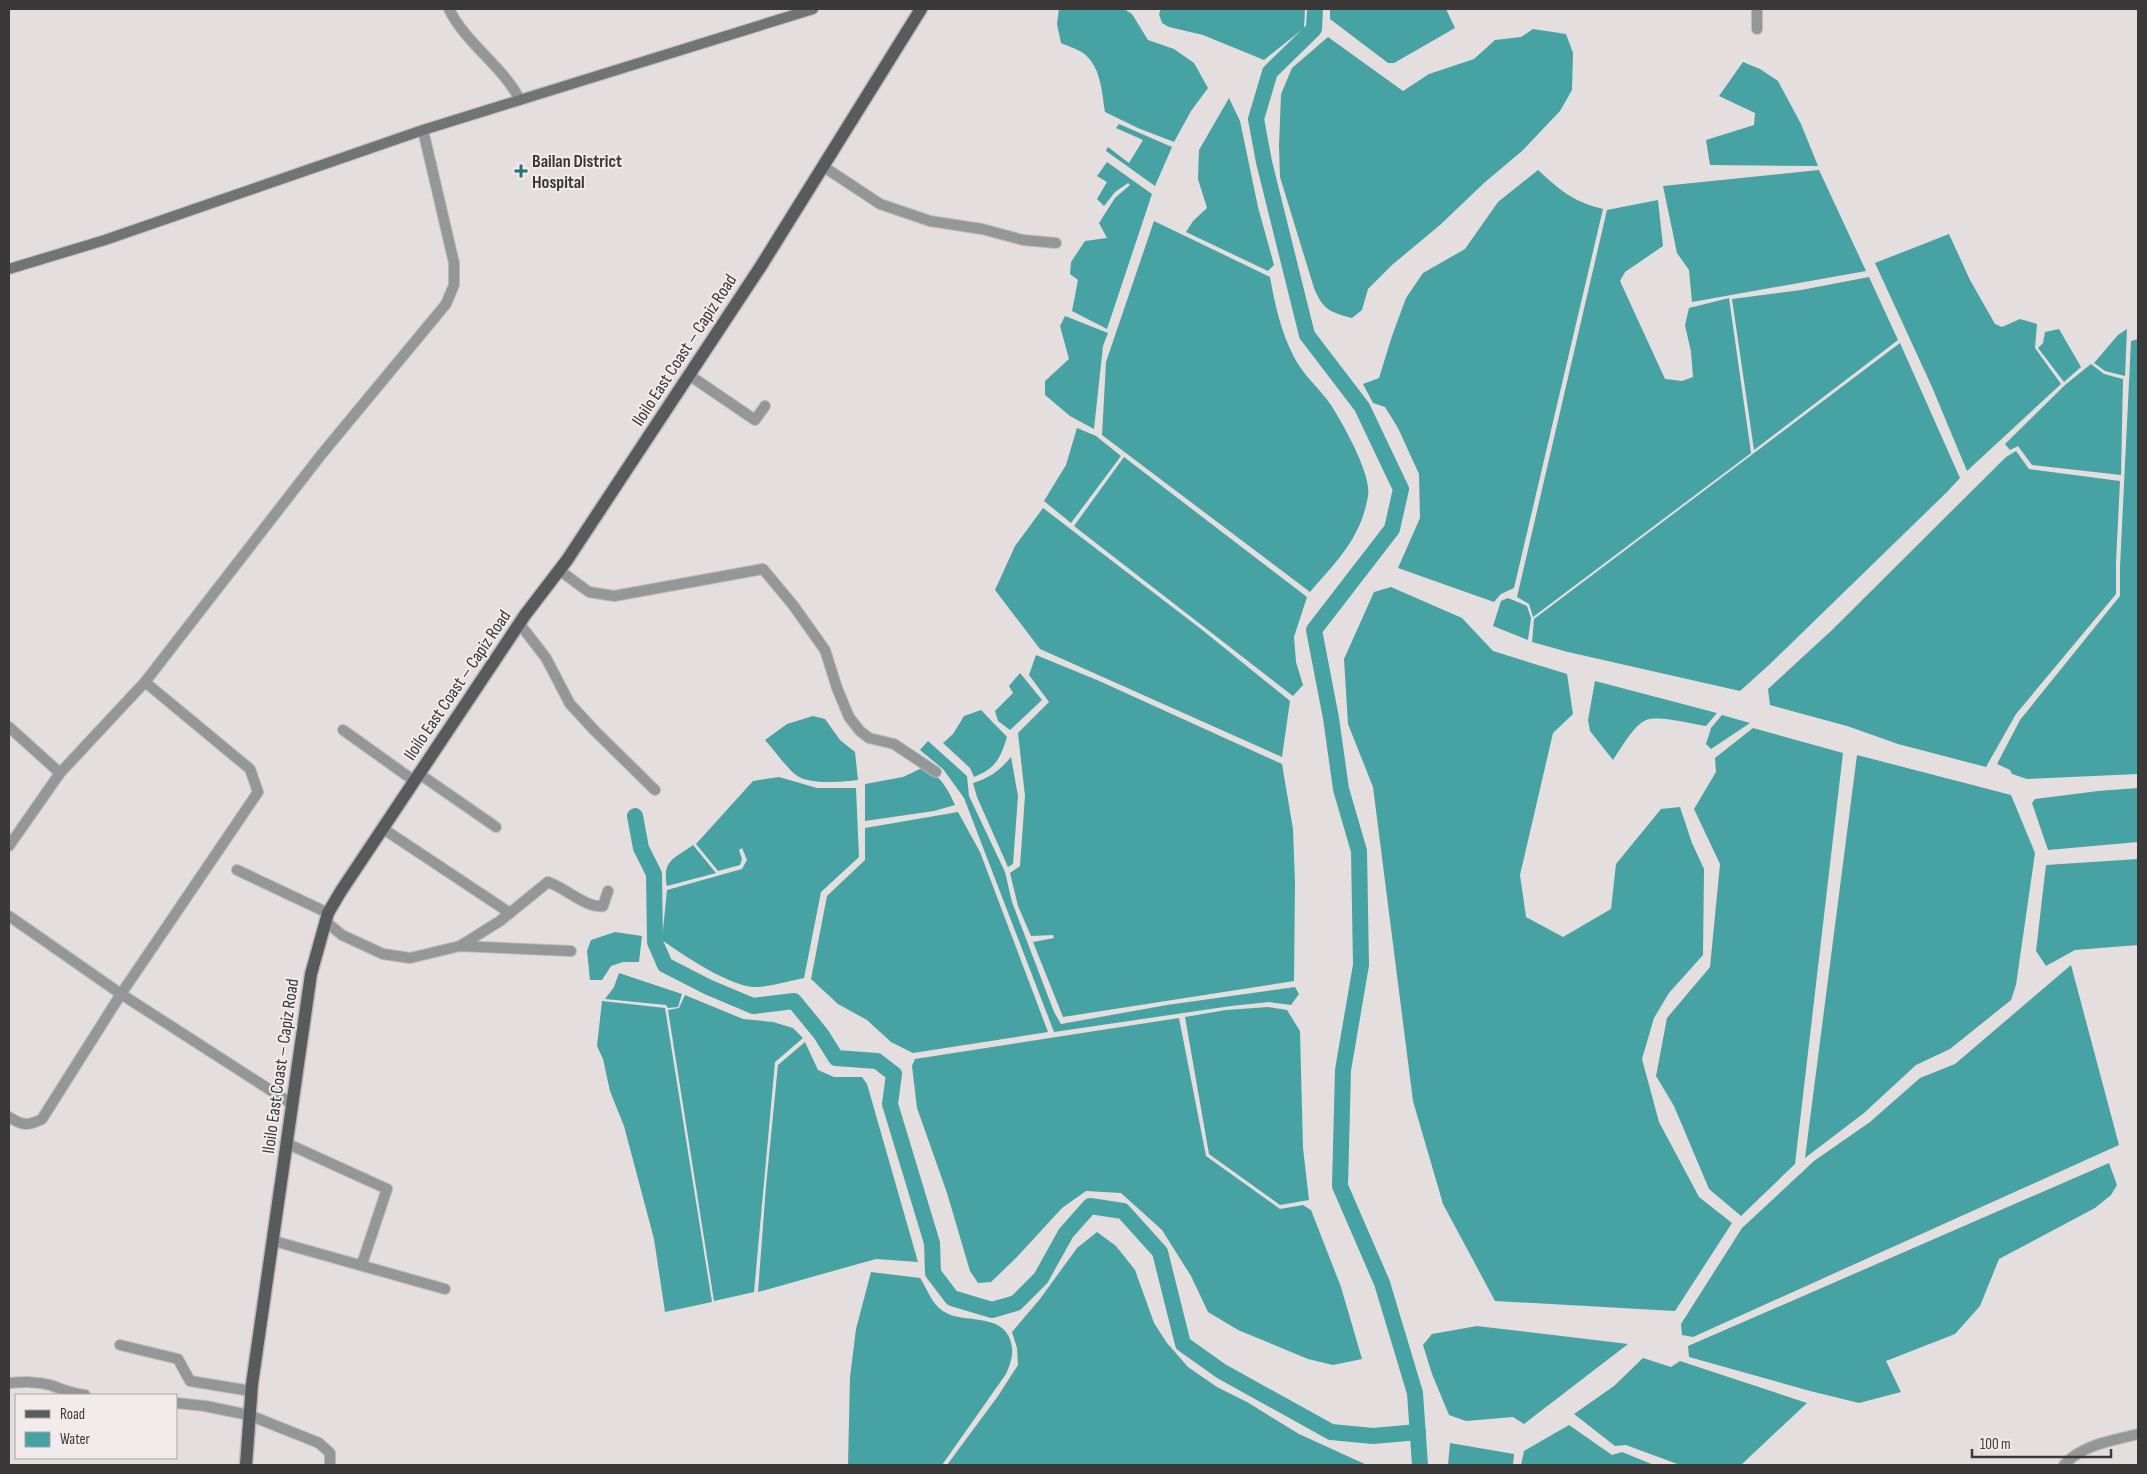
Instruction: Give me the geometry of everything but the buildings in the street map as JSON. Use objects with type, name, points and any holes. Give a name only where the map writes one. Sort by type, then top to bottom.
[{"type":"main road","points":[[9,269],[114,236],[423,130],[813,9]]},
{"type":"main road","name":"Iloilo East Coast – Capiz Road","points":[[246,1465],[251,1391],[274,1240],[286,1143],[311,974],[327,916],[416,776],[519,623],[559,570],[689,375],[824,167],[921,9]]},
{"type":"street","points":[[449,9],[476,45],[503,73],[520,100]]},
{"type":"street","points":[[1757,9],[1757,29]]},
{"type":"street","points":[[9,846],[60,773],[145,682],[321,455],[446,304],[454,285],[454,263],[423,130]]},
{"type":"street","points":[[824,167],[880,204],[930,221],[982,229],[1023,240],[1056,243]]},
{"type":"street","points":[[689,375],[755,420],[765,406]]},
{"type":"street","points":[[559,570],[589,592],[614,596],[763,569],[793,605],[825,650],[849,718],[860,731],[869,738],[894,744],[936,772]]},
{"type":"street","points":[[519,623],[546,658],[570,704],[655,790]]},
{"type":"street","points":[[9,1117],[18,1123],[30,1125],[42,1119],[121,994],[258,792],[250,769],[145,682]]},
{"type":"street","points":[[9,727],[60,773]]},
{"type":"street","points":[[343,730],[496,827]]},
{"type":"street","points":[[382,828],[510,913]]},
{"type":"street","points":[[237,870],[327,916],[342,935],[383,954],[410,958],[460,946],[571,951]]},
{"type":"street","points":[[460,946],[510,913],[548,882],[561,886],[595,907],[603,906],[608,891]]},
{"type":"street","points":[[9,916],[121,994],[292,1104]]},
{"type":"street","points":[[286,1143],[387,1189],[362,1264]]},
{"type":"street","points":[[274,1240],[445,1289]]},
{"type":"street","points":[[120,1345],[178,1359],[190,1381],[251,1391]]},
{"type":"street","points":[[9,1383],[29,1381],[49,1385],[75,1394]]},
{"type":"street","points":[[178,1403],[205,1406],[249,1415],[320,1443],[330,1453],[330,1465]]},
{"type":"street","points":[[2064,1465],[2073,1455],[2090,1446],[2138,1434]]},
{"type":"water","points":[[1059,9],[1124,9],[1132,14],[1148,40],[1174,49],[1194,63],[1208,88],[1191,111],[1174,142],[1138,128],[1105,112],[1100,80],[1094,65],[1083,53],[1061,43],[1057,24]]},
{"type":"water","points":[[1161,9],[1305,9],[1304,28],[1264,60],[1203,35],[1169,27],[1162,23],[1159,14]]},
{"type":"water","points":[[1330,9],[1446,9],[1455,28],[1394,63],[1388,63],[1330,19]]},
{"type":"water","points":[[1533,29],[1566,34],[1573,53],[1572,90],[1560,111],[1522,151],[1484,183],[1440,225],[1392,265],[1368,289],[1362,310],[1352,318],[1328,309],[1324,306],[1314,288],[1280,177],[1281,94],[1292,68],[1328,37],[1403,91],[1429,74],[1474,59],[1495,40],[1521,37]]},
{"type":"water","points":[[1743,62],[1760,69],[1778,81],[1801,124],[1818,166],[1710,165],[1706,140],[1754,125],[1755,113],[1719,96]]},
{"type":"water","points":[[1229,98],[1240,121],[1258,207],[1274,265],[1268,271],[1186,232],[1193,221],[1207,208],[1198,179],[1199,150]]},
{"type":"water","points":[[1119,124],[1172,147],[1155,186],[1106,151],[1108,147],[1129,163],[1143,140],[1116,128]]},
{"type":"water","points":[[1107,162],[1152,194],[1107,329],[1072,311],[1078,280],[1070,274],[1071,262],[1085,241],[1107,238],[1099,223],[1115,198],[1130,185],[1128,183],[1115,192],[1104,206],[1097,199],[1107,182],[1097,176]]},
{"type":"water","points":[[1538,170],[1553,184],[1575,199],[1603,209],[1514,588],[1501,594],[1494,602],[1398,568],[1420,518],[1419,474],[1398,428],[1385,407],[1373,403],[1363,384],[1379,378],[1406,298],[1423,273],[1465,249],[1498,202]]},
{"type":"water","points":[[1819,170],[1866,271],[1692,302],[1689,270],[1677,253],[1663,186]]},
{"type":"water","points":[[1658,200],[1663,246],[1625,272],[1620,281],[1665,379],[1682,381],[1693,377],[1691,352],[1685,325],[1689,308],[1729,298],[1751,453],[1533,617],[1529,604],[1517,597],[1607,210]]},
{"type":"water","points":[[1154,221],[1270,277],[1285,338],[1294,357],[1302,370],[1331,405],[1361,463],[1366,476],[1368,496],[1360,524],[1346,548],[1310,592],[1102,435],[1106,362]]},
{"type":"water","points":[[1949,234],[1970,280],[1995,324],[2002,327],[2020,319],[2037,324],[2035,348],[2061,384],[1967,471],[1932,387],[1875,263]]},
{"type":"water","points":[[1869,277],[1898,340],[1754,450],[1732,299],[1801,290]]},
{"type":"water","points":[[1065,316],[1108,333],[1103,346],[1094,429],[1070,416],[1045,395],[1045,381],[1069,359],[1060,326]]},
{"type":"water","points":[[2059,329],[2081,367],[2064,382],[2038,348],[2043,343],[2045,332]]},
{"type":"water","points":[[2127,329],[2125,376],[2105,371],[2094,363],[2118,335]]},
{"type":"water","points":[[2138,339],[2138,774],[2027,779],[2012,774],[2010,770],[1997,764],[2020,720],[2120,596],[2131,341]]},
{"type":"water","points":[[1900,343],[1960,478],[1740,691],[1532,642],[1534,619]]},
{"type":"water","points":[[2091,364],[2104,374],[2123,379],[2121,475],[2032,465],[2018,446],[2010,450],[2005,444],[2065,385]]},
{"type":"water","points":[[1077,428],[1096,436],[1121,456],[1071,523],[1044,501],[1066,465]]},
{"type":"water","points":[[2016,451],[2029,469],[2120,481],[2116,594],[2016,714],[1986,767],[1898,744],[1847,726],[1770,705],[1768,689],[1831,631],[2006,457]]},
{"type":"water","points":[[1124,457],[1307,597],[1294,637],[1296,662],[1303,685],[1293,696],[1074,526]]},
{"type":"water","points":[[1043,508],[1201,629],[1290,701],[1282,757],[1040,649],[995,590],[1015,546]]},
{"type":"water","points":[[1391,587],[1462,618],[1493,651],[1567,674],[1573,714],[1553,733],[1520,875],[1526,917],[1563,937],[1611,909],[1616,864],[1661,809],[1680,807],[1692,843],[1704,869],[1703,955],[1669,993],[1654,1018],[1642,1059],[1659,1122],[1699,1197],[1732,1223],[1675,1311],[1495,1301],[1443,1204],[1413,1101],[1373,787],[1348,724],[1344,659],[1374,592]]},
{"type":"water","points":[[1508,598],[1527,606],[1531,618],[1528,640],[1493,626],[1501,601]]},
{"type":"water","points":[[1036,655],[1097,680],[1282,764],[1293,829],[1295,883],[1294,981],[1063,1017],[1033,942],[1054,938],[1053,935],[1031,936],[1018,906],[1010,873],[1020,866],[1025,796],[1018,733],[1049,702],[1029,675]]},
{"type":"water","points":[[1020,673],[1042,700],[1010,730],[998,721],[995,711],[1013,693],[1009,686]]},
{"type":"water","points":[[1595,681],[1717,713],[1706,726],[1667,719],[1646,720],[1632,732],[1613,760],[1590,731],[1588,720]]},
{"type":"water","points":[[981,710],[1007,737],[996,762],[987,770],[974,777],[970,768],[943,743],[953,734],[964,716]]},
{"type":"water","points":[[1722,715],[1750,723],[1711,749],[1706,744],[1711,728]]},
{"type":"water","points":[[813,716],[825,719],[840,740],[855,752],[858,780],[817,782],[801,778],[788,767],[765,740],[787,724]]},
{"type":"water","points":[[1753,728],[1843,753],[1795,1164],[1741,1216],[1709,1189],[1674,1106],[1656,1076],[1667,1018],[1710,967],[1720,864],[1694,809],[1716,772],[1715,758]]},
{"type":"water","points":[[928,741],[967,776],[969,796],[1005,872],[1012,902],[1054,1012],[1061,1024],[1167,1005],[1295,987],[1299,994],[1291,1005],[1269,1002],[1231,1006],[1054,1032],[964,798],[943,769],[920,750]]},
{"type":"water","points":[[1857,755],[2011,795],[2035,853],[2016,985],[2011,1000],[1950,1049],[1916,1065],[1864,1113],[1805,1158]]},
{"type":"water","points":[[1011,757],[1018,796],[1013,864],[1008,867],[977,797],[973,783],[985,779],[994,773]]},
{"type":"water","points":[[922,768],[939,778],[955,805],[934,811],[865,821],[865,784],[903,777]]},
{"type":"water","points":[[779,777],[817,788],[856,788],[859,857],[821,892],[804,978],[775,985],[748,986],[735,983],[708,970],[662,940],[667,890],[742,869],[747,860],[742,848],[739,850],[742,859],[740,865],[718,871],[696,844],[753,781]]},
{"type":"water","points":[[2138,788],[2138,842],[2048,850],[2032,803],[2035,799]]},
{"type":"water","points":[[958,812],[980,852],[1048,1032],[913,1053],[891,1042],[867,1020],[838,1004],[811,979],[827,896],[865,860],[865,828]]},
{"type":"water","points":[[693,845],[716,873],[667,886],[666,871],[668,865],[675,857]]},
{"type":"water","points":[[2138,859],[2138,945],[2075,950],[2046,966],[2036,951],[2046,865]]},
{"type":"water","points":[[615,932],[642,936],[639,962],[623,962],[611,966],[602,980],[590,980],[587,951],[591,940]]},
{"type":"water","points":[[2071,965],[2119,1145],[1693,1337],[1682,1335],[1681,1324],[1742,1228],[1814,1161],[1870,1122],[1920,1078],[1955,1064]]},
{"type":"water","points":[[619,973],[682,994],[678,1007],[668,1008],[666,1005],[605,999],[614,987]]},
{"type":"water","points":[[685,995],[743,1019],[773,1022],[793,1028],[803,1038],[775,1062],[754,1292],[714,1301],[668,1010],[679,1008]]},
{"type":"water","points":[[602,1001],[665,1008],[712,1302],[665,1312],[654,1239],[624,1126],[610,1091],[603,1059],[597,1046]]},
{"type":"water","points":[[1268,1007],[1287,1010],[1300,1031],[1303,1148],[1309,1200],[1280,1205],[1209,1154],[1185,1017],[1226,1010]]},
{"type":"water","points":[[1179,1018],[1206,1156],[1280,1209],[1303,1205],[1311,1210],[1341,1287],[1362,1359],[1333,1365],[1308,1359],[1238,1330],[1208,1312],[1191,1276],[1162,1230],[1121,1193],[1086,1191],[1062,1208],[991,1282],[978,1283],[970,1271],[947,1193],[917,1108],[912,1066],[915,1059]]},
{"type":"water","points":[[805,1042],[818,1070],[834,1077],[862,1077],[867,1084],[918,1262],[876,1259],[758,1292],[778,1065]]},
{"type":"water","points":[[2109,1163],[2117,1185],[2111,1195],[2095,1208],[1999,1259],[1980,1306],[1955,1334],[1886,1361],[1901,1392],[1859,1403],[1689,1357],[1688,1346]]},
{"type":"water","points":[[1097,1232],[1116,1246],[1135,1270],[1154,1323],[1167,1343],[1188,1367],[1217,1387],[1247,1402],[1299,1434],[1367,1465],[947,1465],[998,1396],[1018,1365],[1017,1348],[1012,1332],[1040,1299],[1077,1248]]},
{"type":"water","points":[[871,1272],[920,1278],[939,1308],[956,1316],[996,1324],[1009,1337],[1012,1356],[1006,1374],[942,1465],[848,1465],[850,1377],[856,1329]]},
{"type":"water","points":[[1477,1326],[1628,1344],[1524,1424],[1513,1417],[1466,1421],[1449,1415],[1432,1374],[1423,1345],[1432,1334]]},
{"type":"water","points":[[1643,1358],[1671,1367],[1680,1361],[1807,1403],[1741,1465],[1680,1465],[1626,1445],[1615,1446],[1574,1414],[1614,1386]]},
{"type":"water","points":[[1569,1425],[1612,1455],[1622,1452],[1654,1465],[1521,1465],[1524,1451]]},
{"type":"water","points":[[1450,1443],[1514,1454],[1513,1465],[1448,1465]]},
{"type":"waterway","points":[[1315,9],[1314,29],[1270,72],[1256,119],[1264,162],[1307,335],[1362,407],[1401,489],[1392,529],[1314,630],[1331,718],[1341,789],[1359,851],[1361,965],[1343,1070],[1340,1186],[1382,1283],[1415,1393],[1420,1465]]},
{"type":"waterway","points":[[635,816],[641,848],[654,874],[655,942],[665,965],[708,987],[753,1006],[794,1001],[821,1034],[836,1058],[877,1061],[894,1074],[890,1104],[932,1243],[933,1273],[952,1298],[992,1310],[1016,1303],[1041,1278],[1066,1233],[1090,1206],[1123,1211],[1160,1252],[1183,1344],[1221,1371],[1331,1432],[1373,1436],[1418,1432]]},
{"type":"place","name":"Bailan District Hospital","points":[[521,171]]}]
